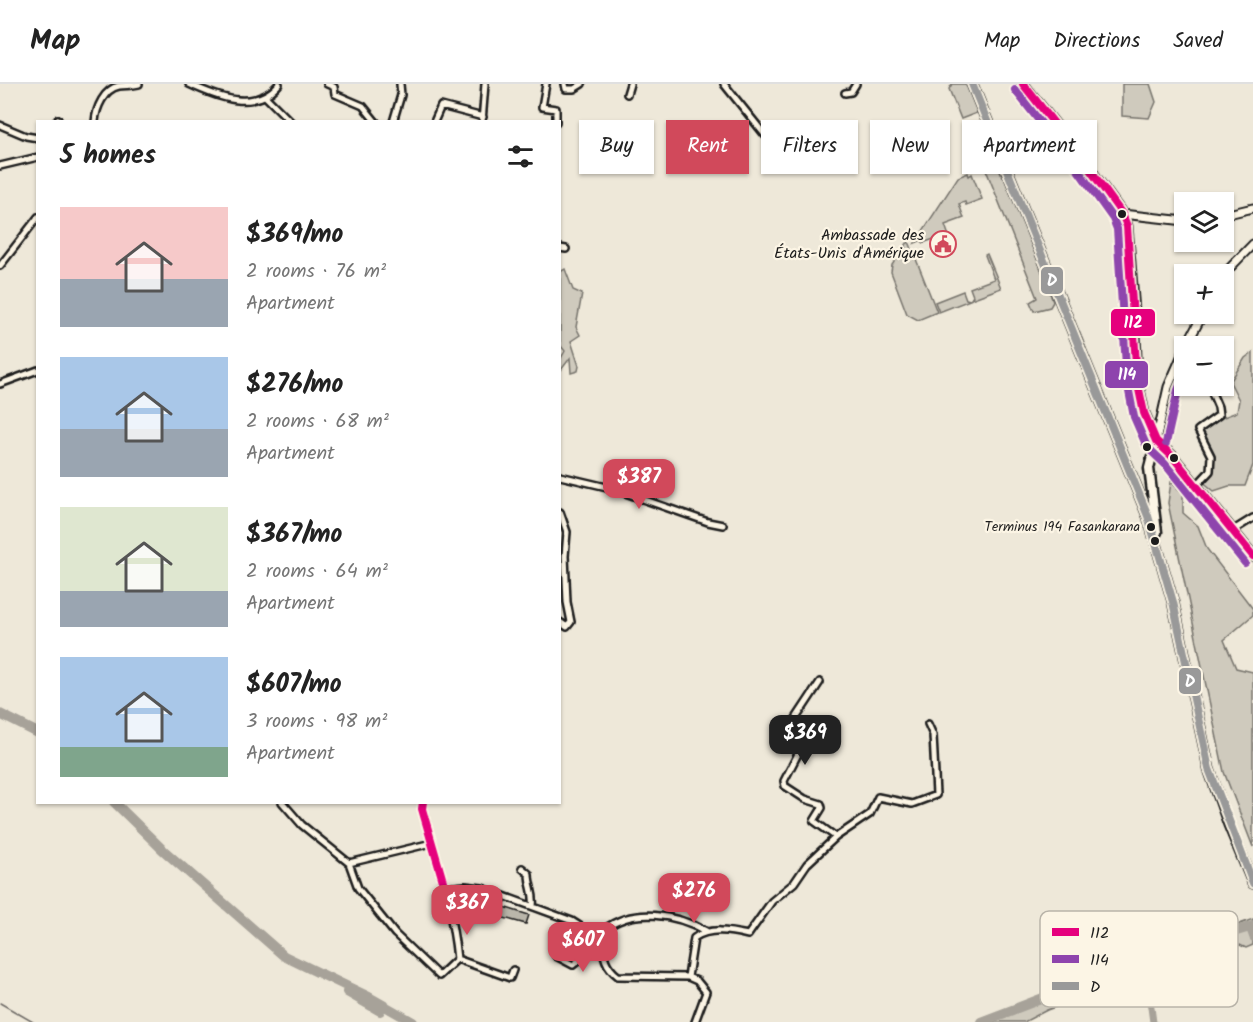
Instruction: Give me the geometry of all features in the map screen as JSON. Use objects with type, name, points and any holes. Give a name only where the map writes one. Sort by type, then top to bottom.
[{"type":"main road","points":[[972,84],[1148,516],[1173,602],[1209,769],[1253,883]]},
{"type":"main road","points":[[1023,84],[1122,214],[1129,242],[1139,397],[1155,441],[1196,486],[1253,556]]},
{"type":"main road","points":[[1155,441],[1149,468],[1160,554]]},
{"type":"street","points":[[96,120],[101,100],[108,91],[119,86],[139,84]]},
{"type":"street","points":[[189,84],[214,96],[231,100],[266,97],[279,84]]},
{"type":"street","points":[[327,84],[334,87],[335,94],[339,98],[363,106],[374,120]]},
{"type":"street","points":[[394,120],[401,95],[400,84]]},
{"type":"street","points":[[435,120],[441,106],[483,119],[485,84]]},
{"type":"street","points":[[546,84],[542,107],[556,109],[556,120]]},
{"type":"street","points":[[565,84],[566,89],[574,89],[582,84]]},
{"type":"street","points":[[627,94],[630,84]]},
{"type":"street","points":[[724,84],[761,130]]},
{"type":"street","points":[[845,93],[850,92],[856,84]]},
{"type":"street","points":[[266,97],[289,120]]},
{"type":"street","points":[[0,125],[36,138]]},
{"type":"street","points":[[0,166],[36,157]]},
{"type":"street","points":[[1234,213],[1253,208]]},
{"type":"street","points":[[1122,214],[1174,220]]},
{"type":"street","points":[[0,267],[36,220]]},
{"type":"street","points":[[1234,264],[1253,244]]},
{"type":"street","points":[[0,384],[36,371]]},
{"type":"street","points":[[1155,441],[1168,387],[1174,373]]},
{"type":"street","points":[[1196,486],[1210,471],[1211,456],[1198,430],[1219,415],[1213,396]]},
{"type":"street","points":[[561,476],[611,488],[708,522],[723,525]]},
{"type":"street","points":[[561,515],[567,532],[565,556],[567,602],[571,622],[567,627],[561,623]]},
{"type":"street","points":[[1232,531],[1253,518]]},
{"type":"street","points":[[820,682],[785,735],[785,740],[800,750],[784,782],[785,786],[799,795],[821,804],[822,808],[814,821],[836,837]]},
{"type":"street","points":[[695,1022],[706,992],[697,981],[688,977],[618,976],[608,967],[603,954],[605,929],[618,919],[632,915],[673,919],[691,923],[706,931],[730,931],[748,935],[772,901],[794,883],[807,864],[836,837],[870,814],[878,797],[912,804],[936,795],[933,735],[928,724]]},
{"type":"street","points":[[284,804],[302,825],[349,863],[358,888],[395,934],[439,976],[457,959]]},
{"type":"street","points":[[423,804],[454,929],[457,959]]},
{"type":"street","points":[[349,863],[432,843]]},
{"type":"street","points":[[522,868],[529,874],[529,885],[534,896],[533,906]]},
{"type":"street","points":[[445,888],[465,886],[482,888],[572,921],[603,941]]},
{"type":"street","points":[[688,977],[694,938],[706,931]]},
{"type":"street","points":[[556,956],[573,965],[603,941]]},
{"type":"street","points":[[457,959],[510,978],[513,970]]},
{"type":"shaded area","points":[[952,84],[968,84],[979,112],[961,119],[949,89]]},
{"type":"shaded area","points":[[1122,84],[1150,84],[1156,102],[1149,118],[1122,116]]},
{"type":"shaded area","points":[[972,174],[982,199],[966,205],[965,202],[959,204],[964,218],[945,225],[950,239],[944,241],[942,236],[923,243],[922,240],[915,243],[958,177]]},
{"type":"shaded area","points":[[988,174],[1002,174],[1009,185],[1053,302],[1050,307],[1034,311],[1030,302],[1037,298]]},
{"type":"shaded area","points":[[908,242],[937,312],[918,320],[907,314],[891,272],[892,265]]},
{"type":"shaded area","points":[[987,254],[1001,288],[971,299],[973,296],[970,288],[994,279],[985,255]]},
{"type":"shaded area","points":[[565,269],[573,290],[582,294],[576,327],[580,335],[571,341],[579,366],[578,371],[571,373],[570,358],[561,370],[561,358],[565,351],[561,346],[561,271]]},
{"type":"shaded area","points":[[963,291],[966,299],[970,300],[939,312],[935,302]]},
{"type":"shaded area","points":[[1253,352],[1253,465],[1245,486],[1229,486],[1214,491],[1201,480],[1212,470],[1211,456],[1199,431],[1216,420],[1237,412],[1239,400],[1234,390],[1234,376],[1245,358]]},
{"type":"shaded area","points":[[1171,482],[1183,494],[1183,513],[1198,526],[1207,549],[1253,609],[1253,615],[1224,640],[1236,668],[1253,672],[1253,847],[1224,772],[1168,503]]},
{"type":"shaded area","points":[[1253,919],[1253,945],[1246,948],[1238,946],[1238,924]]},
{"type":"shaded area","points":[[1040,997],[1040,1007],[1055,1007],[1024,1022],[979,1022]]},
{"type":"building","points":[[503,907],[529,915],[526,924],[500,917]]},
{"type":"waterway","points":[[0,714],[36,732]]},
{"type":"waterway","points":[[116,804],[162,849],[284,956],[369,997],[413,1022]]},
{"type":"waterway","points":[[1238,931],[1253,926]]},
{"type":"waterway","points":[[1249,927],[1253,938]]},
{"type":"waterway","points":[[347,992],[380,1011]]},
{"type":"waterway","points":[[981,1022],[1040,999]]},
{"type":"waterway","points":[[0,1003],[33,1022]]},
{"type":"waterway","points":[[1151,1007],[1153,1022]]},
{"type":"transit line","name":"D","points":[[972,84],[1148,516],[1173,602],[1209,769],[1253,883]]},
{"type":"transit line","name":"112","points":[[1023,84],[1086,164],[1122,214],[1127,226],[1137,380],[1144,413],[1156,441],[1173,457],[1253,556]]},
{"type":"transit line","name":"114","points":[[1015,90],[1078,170],[1113,219],[1117,229],[1127,381],[1134,417],[1147,447],[1165,464],[1245,563]]},
{"type":"transit line","name":"114","points":[[1166,443],[1177,396]]},
{"type":"transit line","name":"112","points":[[423,804],[422,809],[445,888]]},
{"type":"place","name":"Ambassade des États-Unis d'Amérique","points":[[943,244]]},
{"type":"place","name":"Terminus 194 Fasankarana","points":[[1151,527]]}]
